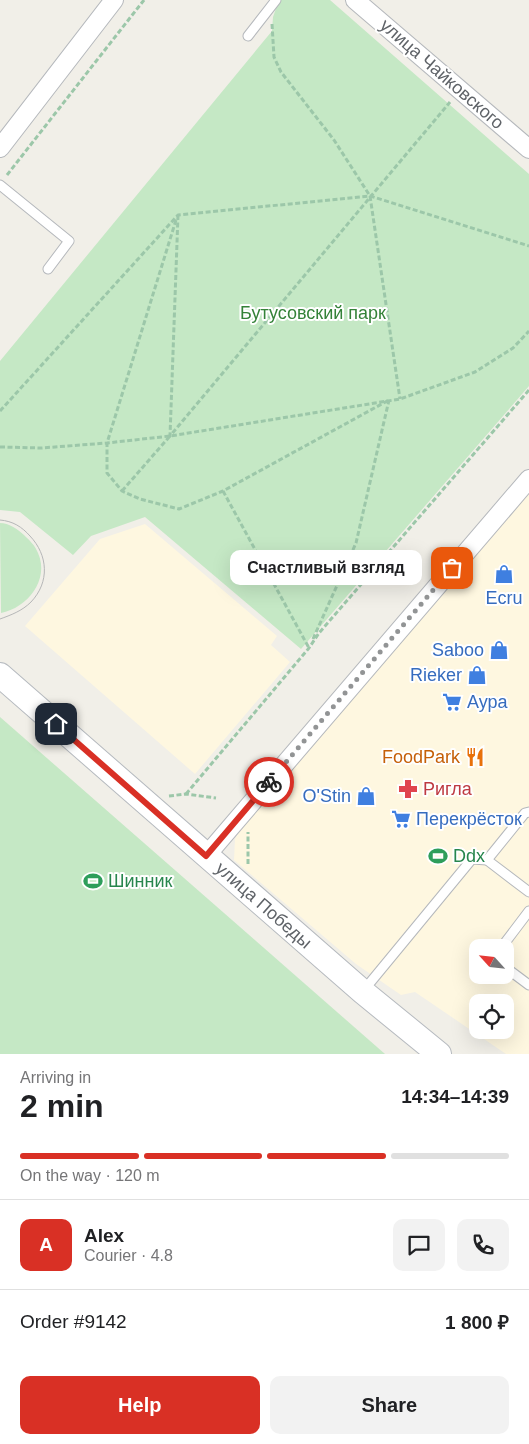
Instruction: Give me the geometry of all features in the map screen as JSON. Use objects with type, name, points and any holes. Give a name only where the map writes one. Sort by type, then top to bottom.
[{"type":"main road","name":"улица Победы","points":[[0,675],[363,992],[440,1054]]},
{"type":"street","points":[[0,148],[114,0]]},
{"type":"street","name":"улица Чайковского","points":[[355,0],[529,149]]},
{"type":"street","points":[[206,856],[529,479]]},
{"type":"lane","points":[[248,36],[274,2]]},
{"type":"lane","points":[[0,186],[70,241],[48,269]]},
{"type":"lane","points":[[487,860],[524,813],[529,812]]},
{"type":"lane","points":[[363,992],[472,859],[487,860],[529,892]]},
{"type":"lane","points":[[508,939],[529,911]]},
{"type":"lane","points":[[514,973],[529,984]]},
{"type":"path","points":[[6,176],[144,0]]},
{"type":"path","points":[[274,2],[274,57],[281,72],[334,140],[370,196],[400,399]]},
{"type":"path","points":[[122,491],[461,90]]},
{"type":"path","points":[[0,411],[178,215],[370,196],[529,246]]},
{"type":"path","points":[[170,436],[178,215]]},
{"type":"path","points":[[178,215],[107,443],[108,473],[122,491],[140,499],[179,509],[222,491],[389,400]]},
{"type":"path","points":[[0,447],[41,448],[170,436],[400,399],[475,372],[513,348],[529,331]]},
{"type":"path","points":[[186,794],[309,648],[319,633],[529,390]]},
{"type":"path","points":[[309,648],[356,544],[389,400]]},
{"type":"path","points":[[222,491],[309,648]]},
{"type":"path","points":[[164,797],[186,794],[216,798]]},
{"type":"path","points":[[248,827],[248,864]]},
{"type":"shaded area","points":[[529,492],[529,1054],[506,1054],[484,1039],[514,1039],[514,994],[469,994],[469,1029],[415,992],[401,995],[356,964],[234,860],[235,839],[242,826]]},
{"type":"shaded area","points":[[145,524],[277,636],[271,645],[290,662],[195,774],[25,626],[100,539]]},
{"type":"green space","name":"Бутусовский парк","points":[[279,0],[330,0],[529,174],[529,386],[301,649],[145,517],[91,536],[73,555],[20,512],[0,510],[0,361],[272,31],[273,17]]},
{"type":"green space","points":[[0,523],[13,527],[28,539],[37,550],[41,563],[41,573],[34,591],[19,605],[1,613]]},
{"type":"green space","name":"Шинник","points":[[0,717],[385,1054],[0,1054]]},
{"type":"tram line","points":[[0,520],[17,525],[30,536],[40,552],[44,569],[41,586],[31,602],[20,610],[0,619]]},
{"type":"way so far","points":[[269,782],[452,568]]},
{"type":"place","name":"Счастливый взгляд","points":[[452,568]]},
{"type":"place","name":"Ecru","points":[[504,574]]},
{"type":"place","name":"Saboo","points":[[499,650]]},
{"type":"place","name":"Rieker","points":[[477,675]]},
{"type":"place","name":"Аура","points":[[452,702]]},
{"type":"place","name":"FoodPark","points":[[475,757]]},
{"type":"place","name":"Ригла","points":[[408,789]]},
{"type":"place","name":"O'Stin","points":[[366,796]]},
{"type":"place","name":"Перекрёсток","points":[[401,819]]},
{"type":"place","name":"Ddx","points":[[438,856]]},
{"type":"place","name":"Шинник","points":[[93,881]]},
{"type":"route","points":[[56,724],[206,856],[269,782]]}]
